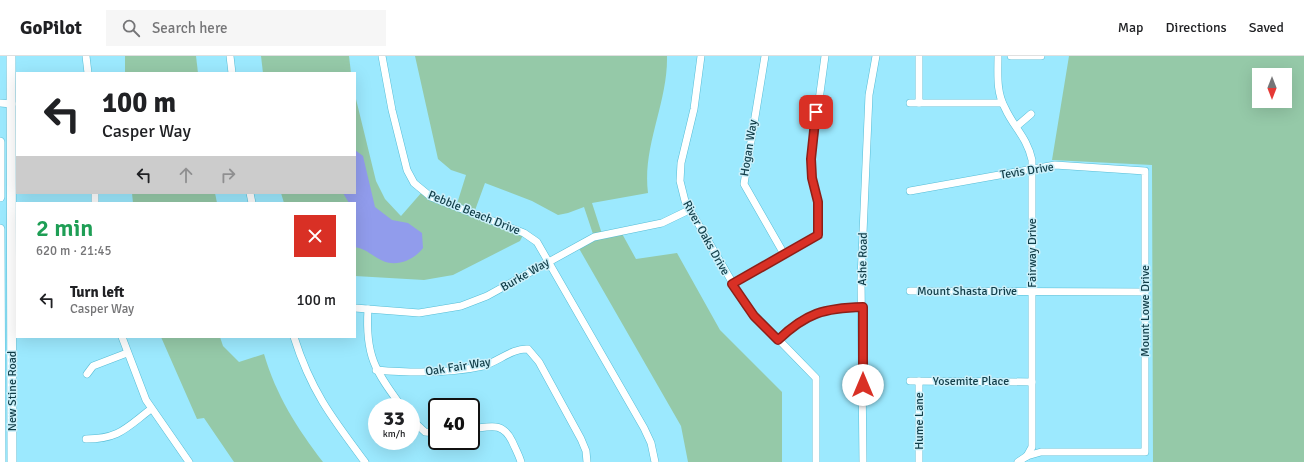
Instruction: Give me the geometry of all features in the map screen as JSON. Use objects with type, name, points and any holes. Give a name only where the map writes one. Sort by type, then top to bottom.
[{"type":"main road","name":"New Stine Road","points":[[11,56],[14,182],[12,462]]},
{"type":"main road","points":[[0,142],[0,197]]},
{"type":"main road","name":"New Stine Road","points":[[0,229],[1,462]]},
{"type":"street","points":[[86,56],[88,72]]},
{"type":"street","points":[[230,56],[232,72]]},
{"type":"street","name":"Pebble Beach Drive","points":[[382,56],[394,118],[407,170],[414,183],[431,197],[524,233],[537,242],[644,428],[651,443],[655,462]]},
{"type":"street","name":"River Oaks Drive","points":[[700,56],[698,89],[680,171],[682,192],[689,210],[732,284],[754,316],[816,378],[816,462]]},
{"type":"street","name":"Hogan Way","points":[[765,56],[744,184],[784,254]]},
{"type":"street","points":[[732,284],[818,235],[818,202],[812,178],[811,159],[825,56]]},
{"type":"street","name":"Ashe Road","points":[[863,462],[863,307],[861,279],[869,95],[876,56]]},
{"type":"street","points":[[919,56],[919,103]]},
{"type":"street","name":"Fairway Drive","points":[[998,56],[998,84],[1002,103],[1027,144],[1032,169],[1032,447],[1026,456]]},
{"type":"street","points":[[1011,56],[1041,56]]},
{"type":"street","points":[[0,103],[12,104]]},
{"type":"street","points":[[910,103],[1002,103]]},
{"type":"street","points":[[1017,126],[1031,114]]},
{"type":"street","name":"Tevis Drive","points":[[910,191],[1055,165],[1145,171]]},
{"type":"street","name":"Mount Lowe Drive","points":[[1026,456],[1048,451],[1145,452],[1145,171]]},
{"type":"street","name":"Burke Way","points":[[356,308],[419,313],[461,306],[491,294],[594,237],[662,223],[689,210]]},
{"type":"street","name":"Mount Shasta Drive","points":[[910,291],[1145,292]]},
{"type":"street","points":[[778,340],[798,322],[817,312],[837,308],[863,307]]},
{"type":"street","points":[[368,309],[367,338],[376,370],[396,398]]},
{"type":"street","points":[[122,338],[142,391],[151,409],[188,462]]},
{"type":"street","points":[[294,338],[306,373],[321,402],[365,462]]},
{"type":"street","name":"Oak Fair Way","points":[[376,370],[422,373],[471,368],[492,363],[517,350],[528,349],[539,362],[582,439],[586,451],[587,462]]},
{"type":"street","points":[[87,374],[93,366],[127,353]]},
{"type":"street","name":"Yosemite Place","points":[[910,381],[1032,382]]},
{"type":"street","name":"Hume Lane","points":[[919,381],[919,462]]},
{"type":"street","points":[[86,439],[102,439],[114,436],[151,409]]},
{"type":"street","points":[[480,428],[493,426],[500,427],[507,431],[521,462]]},
{"type":"street","points":[[1018,462],[1026,456]]},
{"type":"green space","points":[[125,56],[196,56],[198,72],[125,72]]},
{"type":"green space","points":[[261,56],[349,56],[351,72],[263,72]]},
{"type":"green space","points":[[415,56],[667,56],[664,91],[649,158],[647,176],[648,193],[592,203],[602,234],[620,230],[636,259],[677,253],[720,330],[782,392],[782,462],[688,462],[681,426],[577,245],[594,237],[584,207],[558,215],[532,201],[485,183],[474,213],[524,233],[520,241],[453,275],[424,280],[356,276],[356,202],[284,202],[281,194],[356,194],[356,99],[376,181],[385,199],[401,216],[422,192],[456,207],[466,175],[451,170],[438,159]]},
{"type":"green space","points":[[1069,56],[1304,56],[1304,462],[1153,462],[1152,165],[1052,160]]},
{"type":"green space","points":[[132,194],[215,194],[217,202],[133,202]]},
{"type":"green space","points":[[161,338],[220,338],[223,346],[239,362],[264,354],[269,369],[288,411],[304,437],[323,462],[234,462],[204,418],[197,419]]},
{"type":"water","points":[[356,151],[363,156],[375,207],[392,220],[408,223],[422,233],[423,248],[415,256],[404,262],[393,263],[377,258],[356,247],[356,202],[348,202],[344,194],[356,194]]},
{"type":"route","points":[[816,112],[813,132],[811,169],[818,202],[818,235],[732,284],[754,316],[778,340],[798,322],[817,312],[827,309],[863,307],[863,385]]}]
